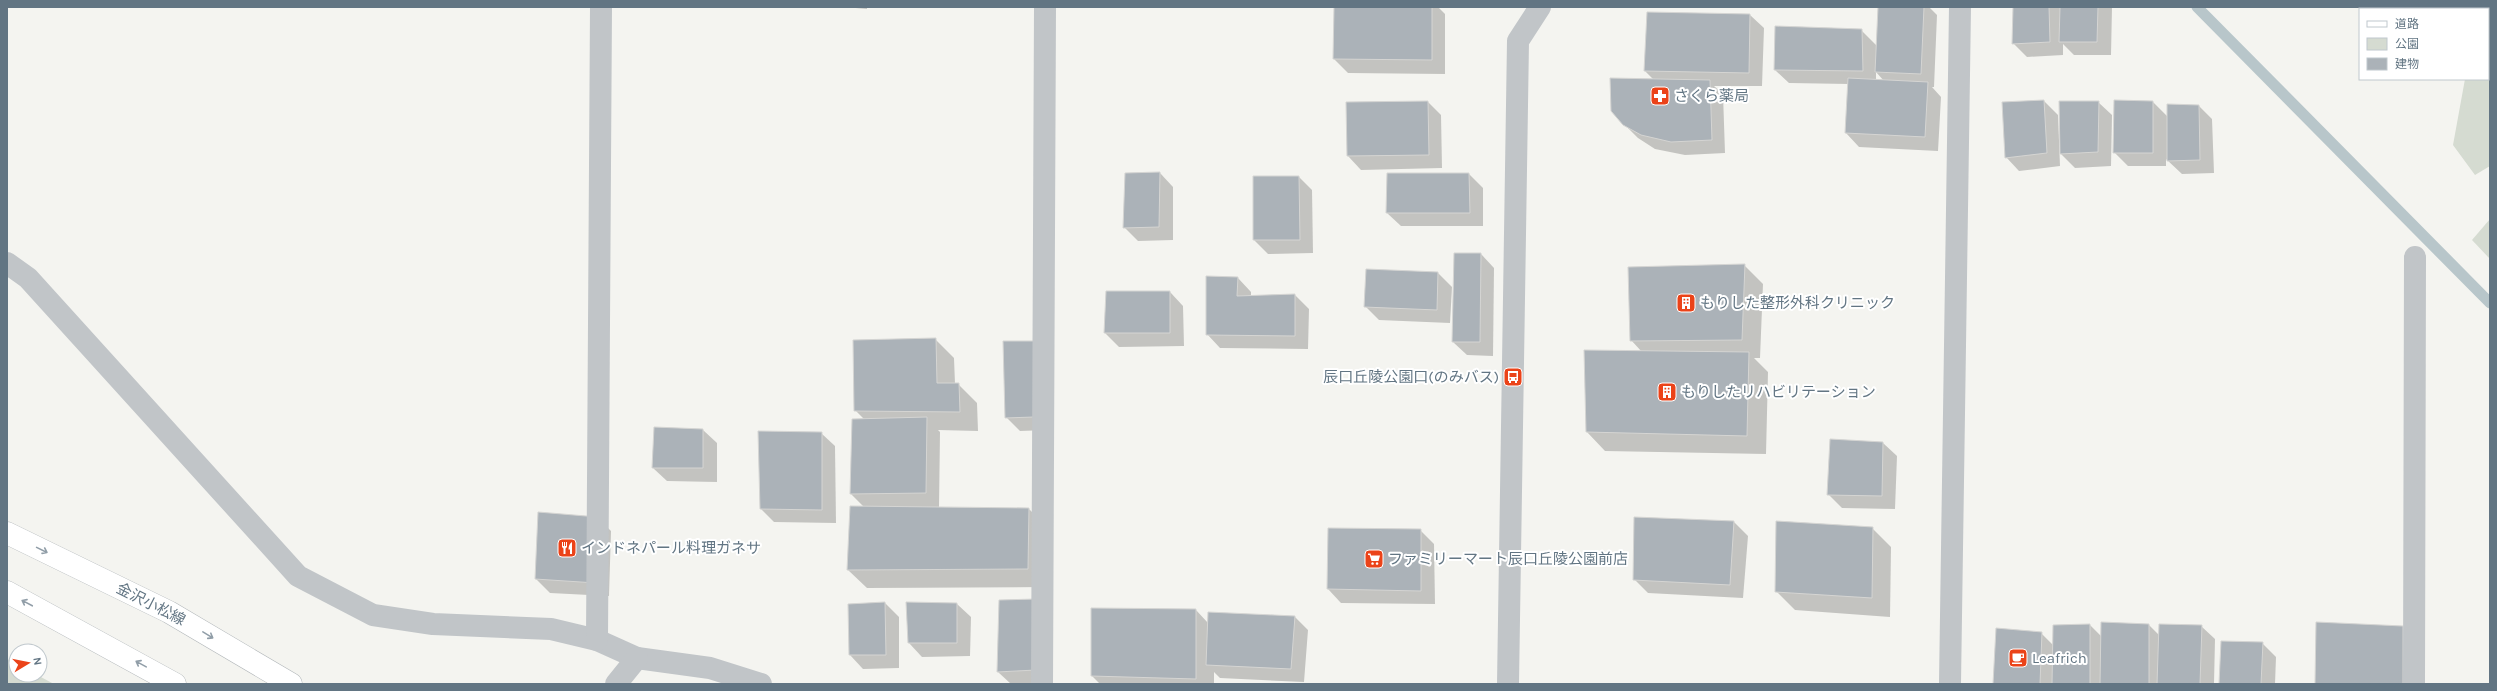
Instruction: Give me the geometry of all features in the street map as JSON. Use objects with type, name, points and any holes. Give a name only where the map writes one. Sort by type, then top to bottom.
[{"type":"main road","name":"金沢小松線","points":[[7,533],[169,612],[291,684]]},
{"type":"main road","points":[[7,592],[175,684]]},
{"type":"street","points":[[597,640],[601,7]]},
{"type":"street","points":[[1042,684],[1045,7]]},
{"type":"street","points":[[1508,684],[1518,41],[1540,7]]},
{"type":"street","points":[[1950,684],[1960,7]]},
{"type":"street","points":[[2414,684],[2416,257]]},
{"type":"street","points":[[7,263],[28,278],[298,576],[373,615],[433,624],[551,629],[597,640],[637,658],[710,668],[761,684]]},
{"type":"street","points":[[616,684],[637,658]]},
{"type":"green space","points":[[2490,7],[2490,166],[2475,175],[2453,145],[2465,80],[2489,80],[2489,8],[2477,8]]},
{"type":"green space","points":[[2490,219],[2490,259],[2472,240]]},
{"type":"green space","points":[[7,659],[8,683],[48,683],[48,681],[54,684],[7,684]]},
{"type":"building","points":[[1334,7],[1432,7],[1432,60],[1333,59]]},
{"type":"building","points":[[1878,7],[1924,7],[1921,74],[1875,72]]},
{"type":"building","points":[[2013,7],[2049,7],[2050,42],[2012,44]]},
{"type":"building","points":[[2060,7],[2098,7],[2097,42],[2059,42]]},
{"type":"building","points":[[1647,12],[1750,14],[1749,73],[1644,71]]},
{"type":"building","points":[[1775,26],[1862,29],[1863,71],[1774,70]]},
{"type":"building","name":"さくら薬局","points":[[1610,78],[1710,80],[1712,140],[1671,142],[1641,135],[1623,125],[1611,111]]},
{"type":"building","points":[[1848,78],[1928,82],[1925,137],[1845,133]]},
{"type":"building","points":[[2044,100],[2047,153],[2005,158],[2002,102]]},
{"type":"building","points":[[2114,100],[2153,101],[2153,153],[2113,153]]},
{"type":"building","points":[[1428,101],[1429,155],[1347,156],[1346,102]]},
{"type":"building","points":[[2059,101],[2099,101],[2098,152],[2060,154]]},
{"type":"building","points":[[2167,104],[2199,105],[2200,160],[2167,161]]},
{"type":"building","points":[[1160,172],[1159,227],[1123,228],[1125,173]]},
{"type":"building","points":[[1387,173],[1469,173],[1470,213],[1386,213]]},
{"type":"building","points":[[1253,176],[1299,176],[1300,240],[1253,240]]},
{"type":"building","points":[[1454,253],[1481,253],[1480,342],[1452,342]]},
{"type":"building","name":"もりした整形外科クリニック","points":[[1745,264],[1742,340],[1630,341],[1628,267]]},
{"type":"building","points":[[1366,269],[1438,272],[1437,310],[1364,307]]},
{"type":"building","points":[[1206,276],[1238,277],[1237,296],[1295,294],[1295,336],[1206,335]]},
{"type":"building","points":[[1106,291],[1170,291],[1170,333],[1104,333]]},
{"type":"building","points":[[936,338],[937,383],[959,383],[960,412],[854,411],[853,340]]},
{"type":"building","points":[[1003,341],[1034,341],[1034,417],[1005,418]]},
{"type":"building","name":"もりしたリハビリテーション","points":[[1584,350],[1749,352],[1747,436],[1586,432]]},
{"type":"building","points":[[927,417],[926,493],[850,494],[852,419]]},
{"type":"building","points":[[654,427],[703,429],[703,468],[652,468]]},
{"type":"building","points":[[758,431],[822,432],[822,510],[760,509]]},
{"type":"building","points":[[1830,439],[1883,442],[1882,496],[1827,495]]},
{"type":"building","points":[[850,506],[1029,508],[1028,569],[847,570]]},
{"type":"building","name":"インドネパール料理ガネサ","points":[[538,512],[598,517],[596,583],[535,579]]},
{"type":"building","points":[[1634,517],[1734,521],[1730,585],[1633,580]]},
{"type":"building","points":[[1776,521],[1873,527],[1872,598],[1775,592]]},
{"type":"building","name":"ファミリーマート辰口丘陵公園前店","points":[[1328,528],[1421,529],[1421,591],[1327,589]]},
{"type":"building","points":[[1036,599],[1036,670],[997,672],[999,600]]},
{"type":"building","points":[[885,602],[886,655],[849,655],[848,604]]},
{"type":"building","points":[[906,602],[957,603],[957,643],[908,643]]},
{"type":"building","points":[[1091,608],[1196,609],[1196,679],[1091,676]]},
{"type":"building","points":[[1208,612],[1295,616],[1291,669],[1206,665]]},
{"type":"building","points":[[2101,622],[2149,624],[2149,684],[2100,684]]},
{"type":"building","points":[[2316,622],[2403,626],[2403,684],[2315,684]]},
{"type":"building","points":[[2090,624],[2090,684],[2052,684],[2053,625]]},
{"type":"building","points":[[2159,624],[2202,625],[2200,684],[2157,684]]},
{"type":"building","name":"Leafrich","points":[[1996,628],[2042,632],[2040,684],[1993,684]]},
{"type":"building","points":[[2221,641],[2263,642],[2261,684],[2219,684]]},
{"type":"waterway","points":[[2197,7],[2490,303]]},
{"type":"place","name":"さくら薬局","points":[[1660,96]]},
{"type":"place","name":"もりした整形外科クリニック","points":[[1686,303]]},
{"type":"place","name":"辰口丘陵公園口(のみバス)","points":[[1513,377]]},
{"type":"place","name":"もりしたリハビリテーション","points":[[1667,392]]},
{"type":"place","name":"インドネパール料理ガネサ","points":[[567,548]]},
{"type":"place","name":"ファミリーマート辰口丘陵公園前店","points":[[1374,559]]},
{"type":"place","name":"Leafrich","points":[[2018,658]]}]
